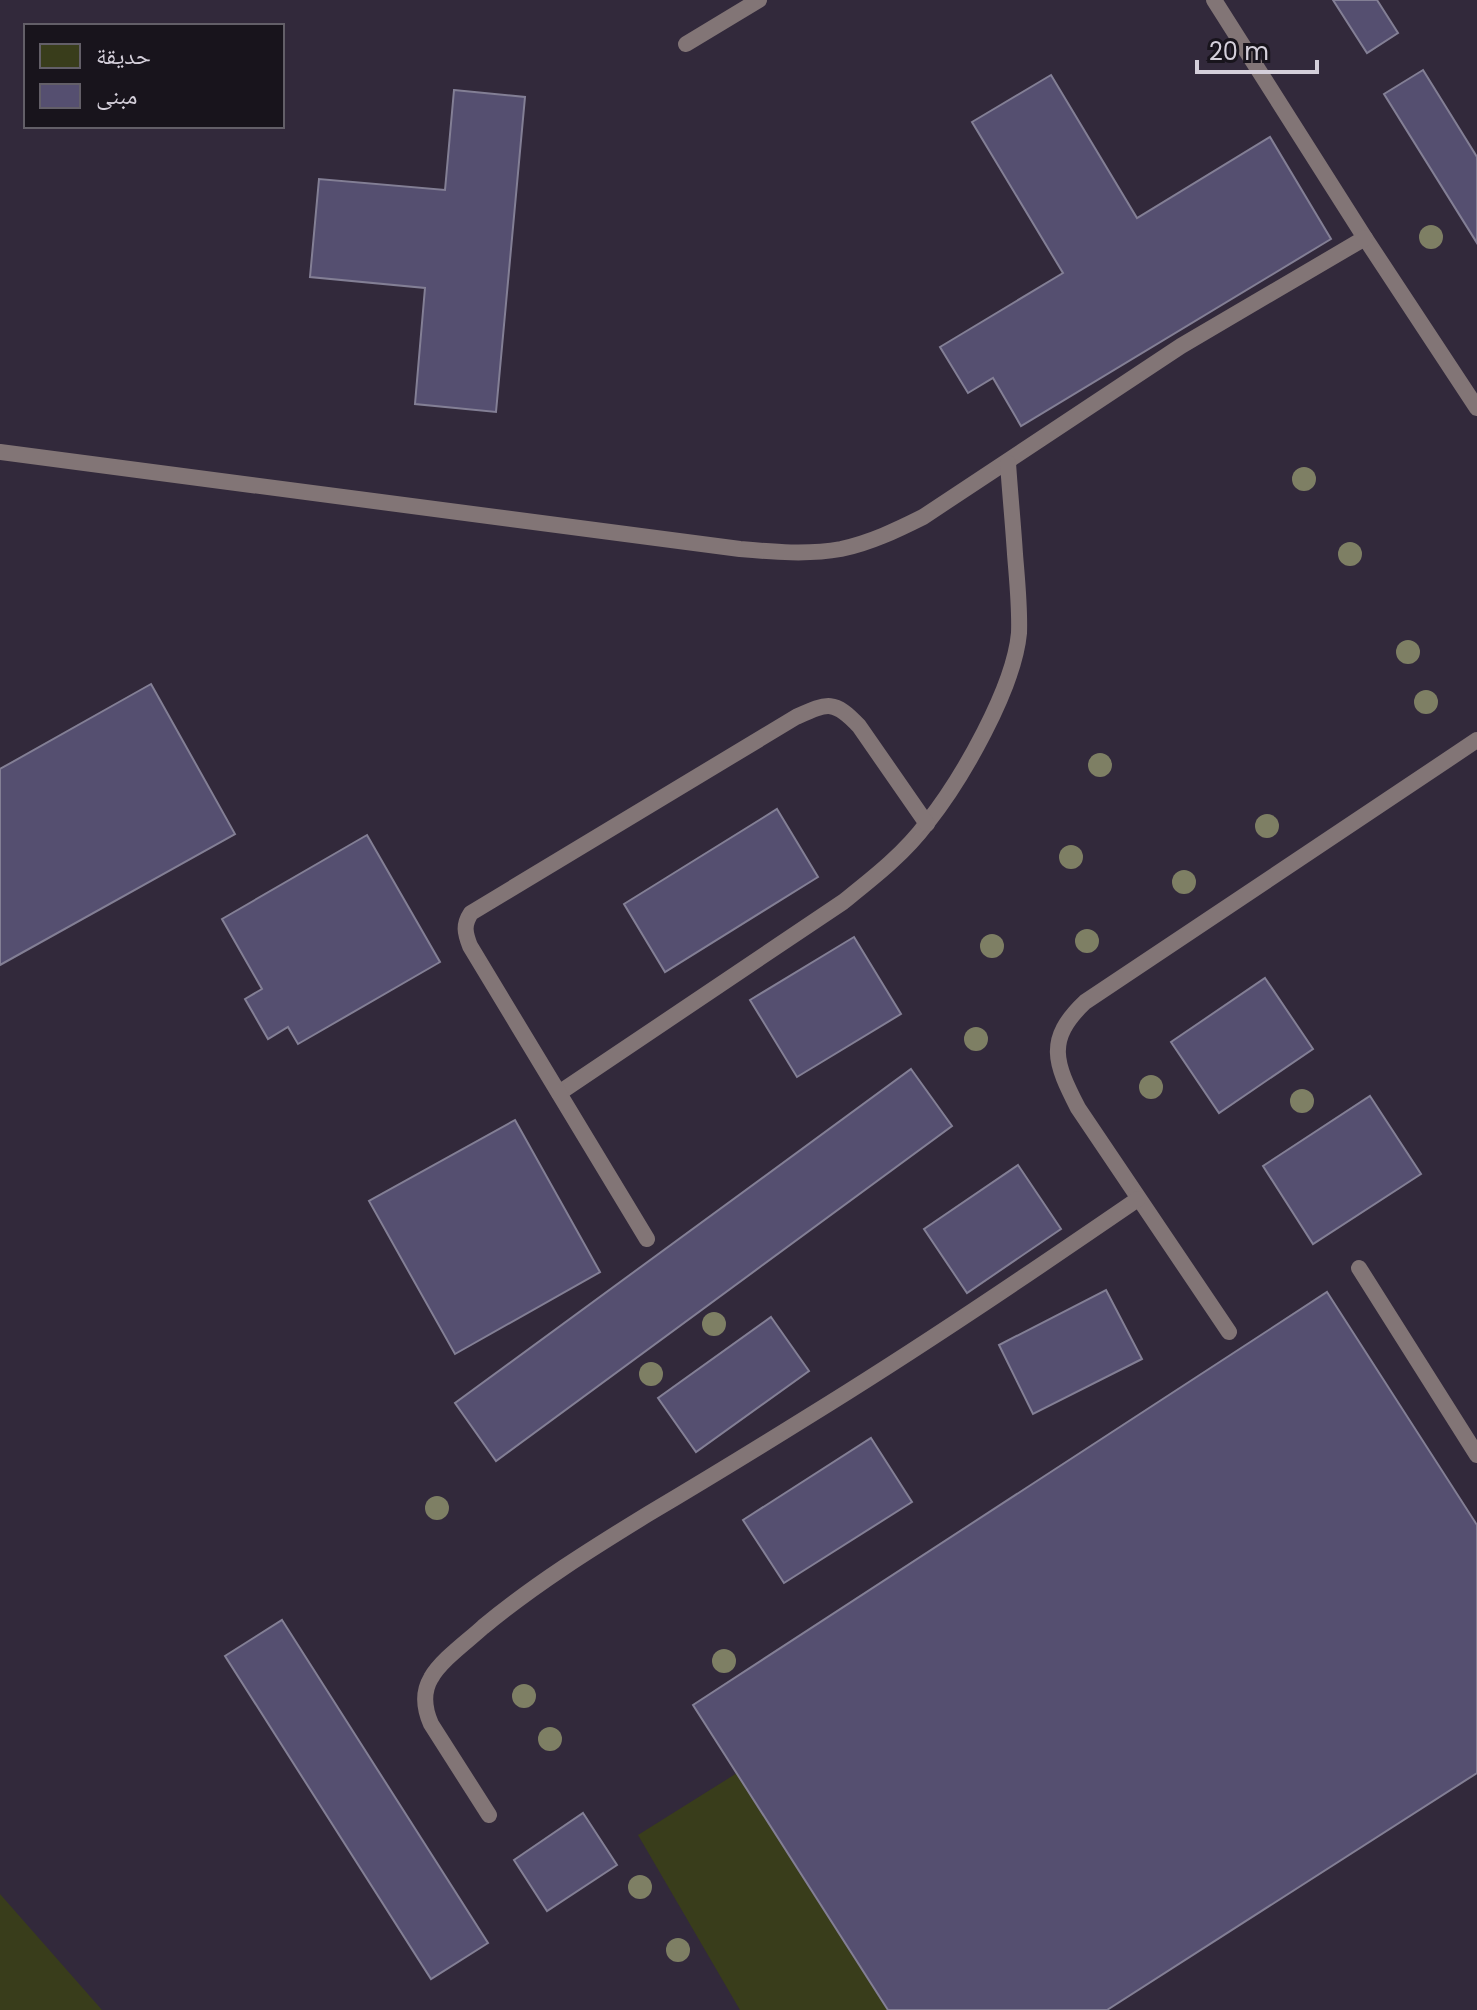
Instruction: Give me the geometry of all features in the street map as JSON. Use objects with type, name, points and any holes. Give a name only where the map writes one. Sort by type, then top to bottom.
[{"type":"lane","points":[[686,44],[759,0]]},
{"type":"lane","points":[[1214,0],[1477,408]]},
{"type":"lane","points":[[0,452],[740,549],[794,553],[840,549],[882,537],[923,517],[1181,346],[1365,238]]},
{"type":"lane","points":[[559,1093],[843,902],[886,868],[927,824],[962,771],[993,714],[1010,674],[1019,634],[1008,463]]},
{"type":"lane","points":[[647,1239],[470,946],[465,923],[471,913],[815,708],[831,705],[845,711],[859,726],[927,824]]},
{"type":"lane","points":[[1229,1332],[1078,1108],[1065,1084],[1058,1059],[1059,1036],[1069,1017],[1085,1002],[1477,740]]},
{"type":"lane","points":[[489,1815],[431,1724],[425,1708],[425,1690],[444,1663],[509,1606],[600,1543],[941,1332],[1138,1199]]},
{"type":"lane","points":[[1359,1268],[1477,1455]]},
{"type":"green space","points":[[737,1773],[888,2010],[740,2010],[638,1835]]},
{"type":"green space","points":[[0,1894],[102,2010],[0,2010]]},
{"type":"building","points":[[1333,0],[1377,0],[1398,33],[1367,53]]},
{"type":"building","points":[[1423,70],[1477,157],[1477,243],[1384,94]]},
{"type":"building","points":[[1051,75],[1137,218],[1270,137],[1331,239],[1021,426],[993,378],[968,393],[940,347],[1063,273],[972,122]]},
{"type":"building","points":[[454,90],[525,97],[496,412],[415,404],[425,288],[310,277],[319,179],[445,190]]},
{"type":"building","points":[[151,684],[235,834],[0,965],[0,769]]},
{"type":"building","points":[[777,809],[818,877],[665,972],[624,904]]},
{"type":"building","points":[[367,835],[440,962],[298,1044],[288,1027],[268,1039],[245,999],[262,989],[222,919]]},
{"type":"building","points":[[854,937],[901,1014],[797,1077],[750,1000]]},
{"type":"building","points":[[1265,978],[1313,1049],[1219,1113],[1171,1042]]},
{"type":"building","points":[[911,1069],[952,1126],[496,1461],[455,1403]]},
{"type":"building","points":[[1370,1096],[1421,1174],[1313,1244],[1263,1166]]},
{"type":"building","points":[[515,1120],[600,1272],[455,1354],[369,1201]]},
{"type":"building","points":[[1018,1165],[1061,1229],[967,1293],[924,1229]]},
{"type":"building","points":[[1106,1290],[1142,1359],[1033,1414],[999,1345]]},
{"type":"building","points":[[1327,1292],[1477,1525],[1477,1773],[1107,2010],[888,2010],[693,1705]]},
{"type":"building","points":[[771,1317],[809,1371],[696,1452],[658,1398]]},
{"type":"building","points":[[871,1438],[912,1502],[784,1583],[743,1520]]},
{"type":"building","points":[[282,1620],[488,1943],[431,1979],[225,1656]]},
{"type":"building","points":[[583,1813],[617,1865],[547,1911],[514,1860]]}]
